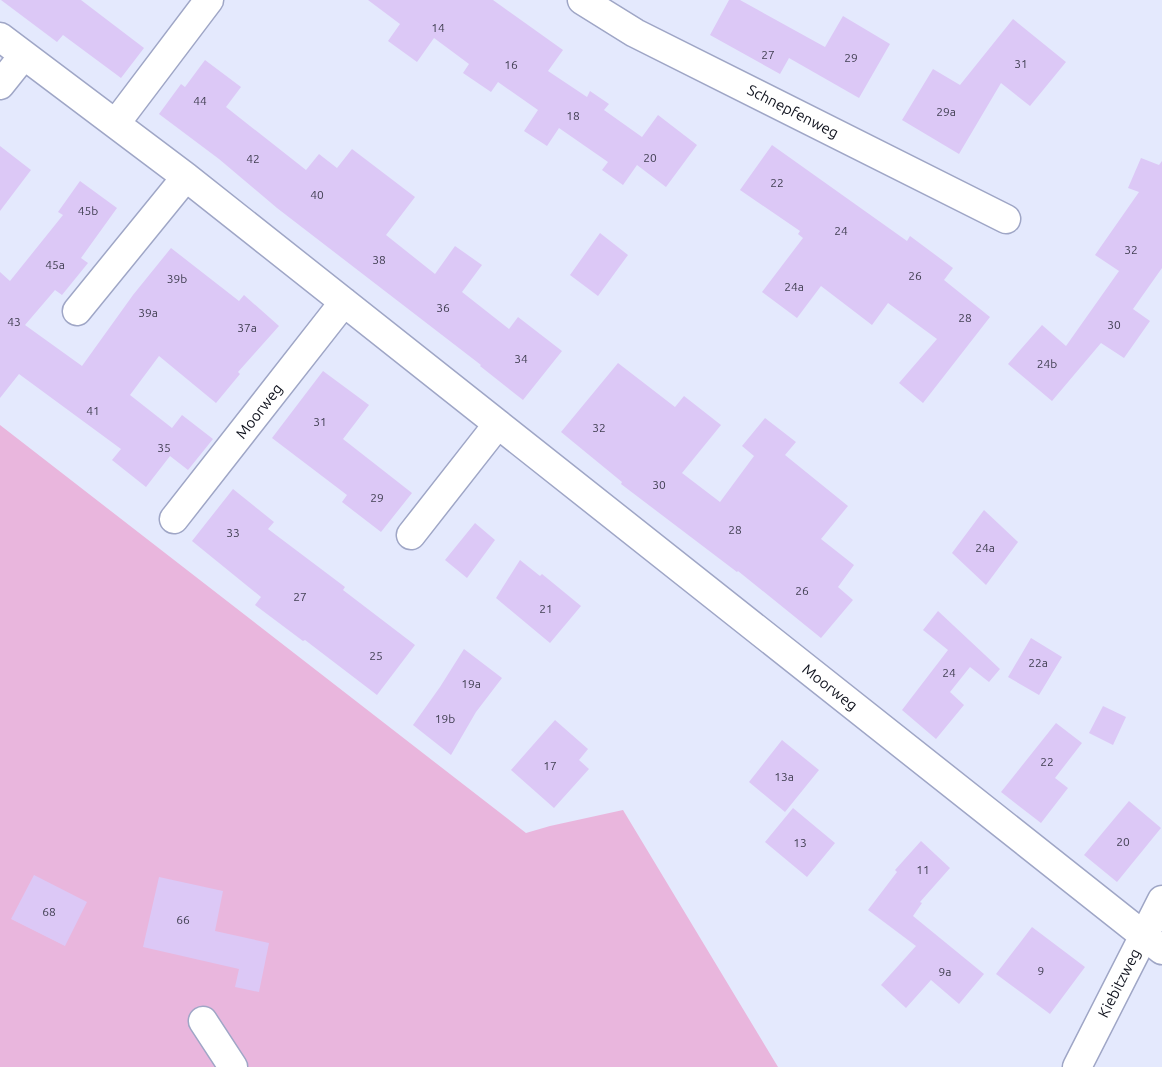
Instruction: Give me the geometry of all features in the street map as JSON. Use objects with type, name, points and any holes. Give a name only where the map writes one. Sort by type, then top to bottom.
[{"type":"street","points":[[116,123],[209,0]]},
{"type":"street","name":"Schnepfenweg","points":[[582,0],[635,33],[1006,219]]},
{"type":"street","name":"Moorweg","points":[[0,37],[186,177],[1153,943]]},
{"type":"street","points":[[0,85],[24,55]]},
{"type":"street","points":[[77,311],[186,177]]},
{"type":"street","name":"Moorweg","points":[[174,519],[345,302]]},
{"type":"street","points":[[411,535],[498,424]]},
{"type":"street","name":"Kiebitzweg","points":[[1077,1067],[1153,943],[1162,900]]},
{"type":"street","points":[[203,1021],[233,1067]]},
{"type":"shaded area","points":[[0,425],[526,833],[623,810],[778,1067],[0,1067]]},
{"type":"building","points":[[1,0],[81,0],[144,48],[121,78],[63,35],[57,42]]},
{"type":"building","points":[[368,0],[493,0],[563,50],[548,71],[587,97],[590,91],[609,104],[604,110],[642,137],[658,115],[697,145],[666,187],[637,165],[623,185],[602,170],[608,162],[559,128],[547,146],[524,131],[538,110],[498,82],[491,92],[463,73],[469,64],[434,38],[417,62],[388,41],[400,24]]},
{"type":"building","points":[[729,0],[740,0],[825,47],[843,16],[890,44],[859,98],[789,58],[780,74],[710,35]]},
{"type":"building","points":[[1013,19],[1066,62],[1030,106],[1001,83],[959,154],[902,120],[933,69],[960,85]]},
{"type":"building","points":[[205,60],[241,87],[226,107],[306,170],[319,154],[337,168],[352,149],[415,197],[386,235],[435,274],[455,246],[482,265],[462,292],[509,329],[518,317],[562,351],[523,400],[159,114],[181,84],[185,87]]},
{"type":"building","points":[[772,145],[907,241],[910,236],[953,268],[944,280],[990,317],[923,403],[899,383],[937,339],[888,303],[872,325],[821,286],[797,318],[762,292],[803,238],[798,234],[800,231],[740,190]]},
{"type":"building","points":[[0,146],[31,170],[0,211]]},
{"type":"building","points":[[1141,158],[1159,165],[1162,161],[1162,268],[1133,309],[1150,321],[1124,358],[1101,343],[1052,401],[1008,364],[1042,325],[1066,346],[1119,271],[1095,255],[1139,192],[1128,188]]},
{"type":"building","points":[[80,181],[117,208],[81,258],[88,263],[62,295],[55,290],[25,325],[82,366],[133,295],[171,248],[239,301],[244,295],[279,326],[238,372],[240,374],[216,403],[159,356],[130,395],[172,428],[182,415],[213,439],[188,470],[170,456],[146,487],[112,460],[121,449],[19,374],[0,398],[0,272],[10,281],[63,215],[58,212]]},
{"type":"building","points":[[600,233],[628,255],[598,296],[570,275]]},
{"type":"building","points":[[618,363],[675,407],[684,396],[721,425],[682,473],[720,502],[754,456],[742,446],[765,418],[796,442],[785,455],[848,506],[821,539],[854,565],[838,587],[853,600],[821,638],[738,571],[621,484],[622,482],[561,432]]},
{"type":"building","points":[[323,371],[369,405],[343,439],[412,493],[381,532],[342,502],[347,495],[272,438]]},
{"type":"building","points":[[233,489],[274,522],[268,529],[345,587],[343,590],[415,645],[377,695],[255,605],[261,597],[192,541]]},
{"type":"building","points":[[984,510],[1018,542],[986,585],[952,553]]},
{"type":"building","points":[[475,523],[495,540],[467,578],[445,560]]},
{"type":"building","points":[[520,560],[540,576],[542,574],[581,606],[550,643],[496,598]]},
{"type":"building","points":[[938,611],[1000,669],[989,682],[970,667],[950,692],[964,705],[936,739],[902,710],[948,650],[923,630]]},
{"type":"building","points":[[1031,638],[1062,657],[1039,695],[1008,677]]},
{"type":"building","points":[[464,649],[502,678],[476,712],[451,755],[413,725]]},
{"type":"building","points":[[1103,706],[1126,717],[1113,745],[1089,733]]},
{"type":"building","points":[[555,720],[588,749],[579,760],[589,769],[554,808],[511,770]]},
{"type":"building","points":[[1056,723],[1082,743],[1055,778],[1068,788],[1041,823],[1001,792]]},
{"type":"building","points":[[782,740],[819,770],[785,812],[749,782]]},
{"type":"building","points":[[1129,801],[1161,828],[1117,882],[1084,855]]},
{"type":"building","points":[[793,808],[835,843],[807,877],[765,842]]},
{"type":"building","points":[[921,841],[950,868],[920,902],[922,903],[913,916],[984,974],[959,1004],[931,980],[906,1008],[881,985],[916,946],[868,910],[897,872],[895,870]]},
{"type":"building","points":[[34,875],[87,902],[65,946],[11,919]]},
{"type":"building","points":[[159,877],[223,891],[215,931],[269,943],[259,992],[235,987],[239,969],[143,947]]},
{"type":"building","points":[[1032,927],[1085,967],[1050,1014],[996,974]]}]
